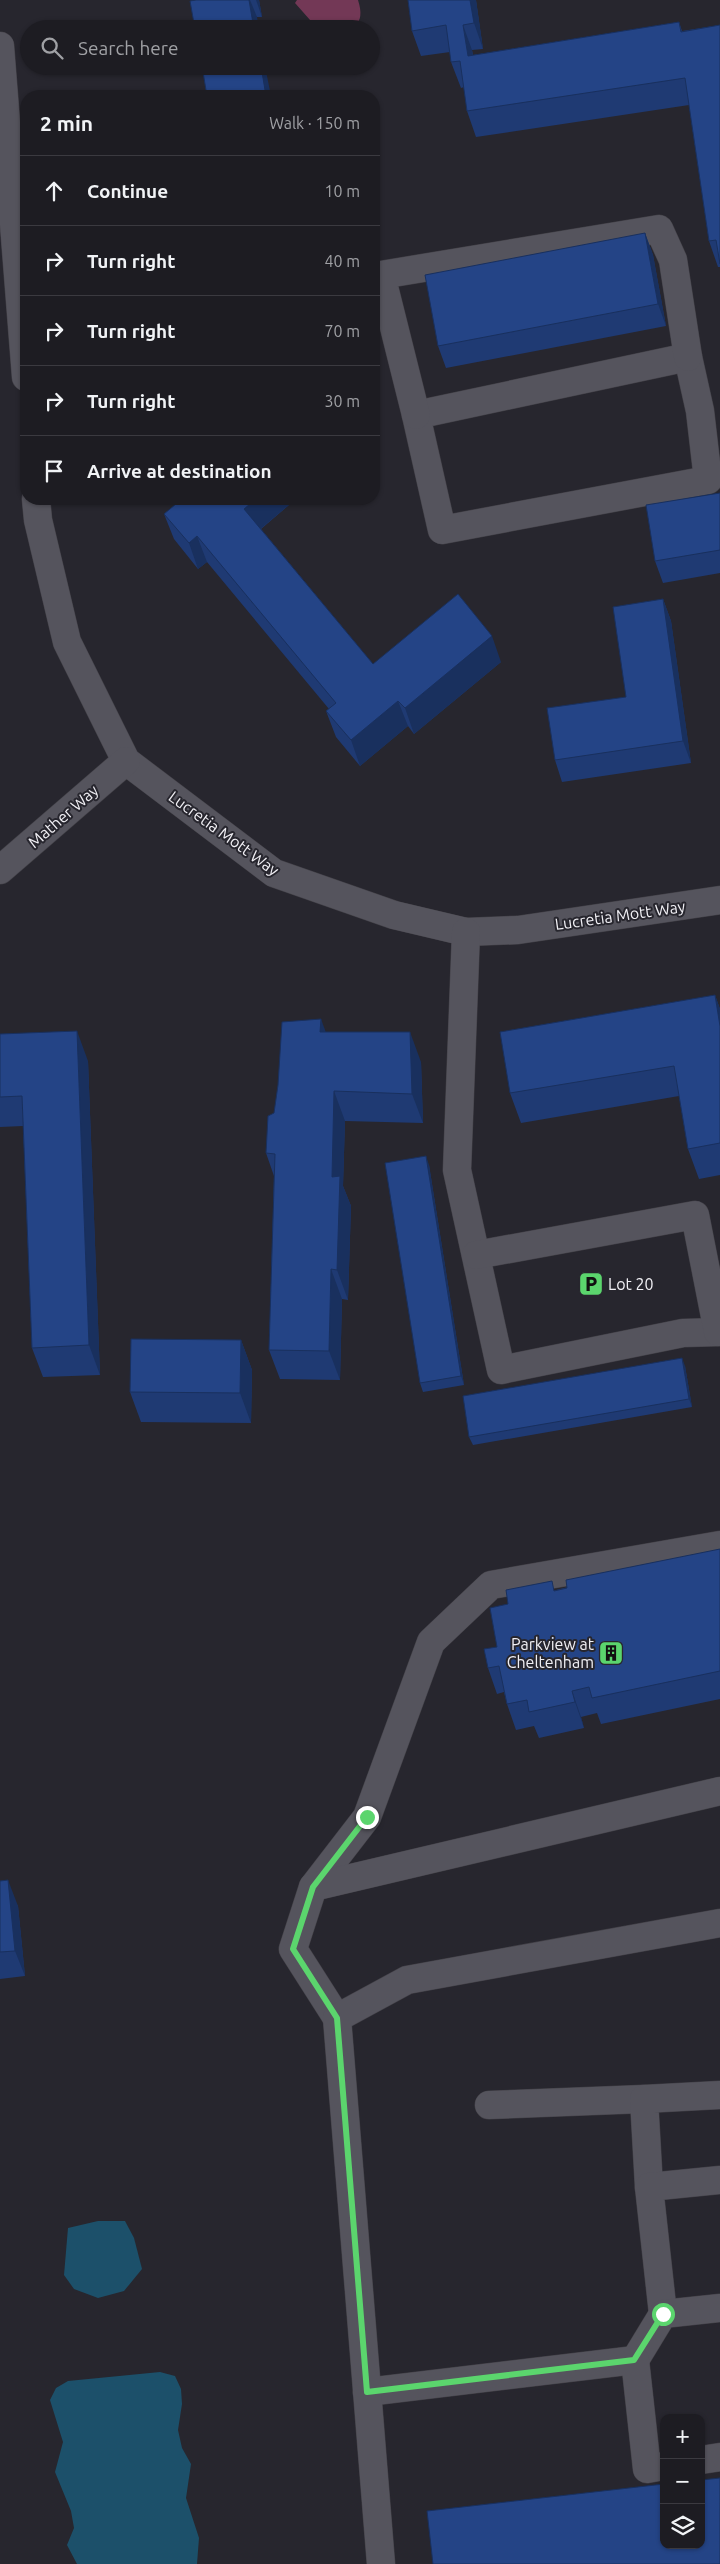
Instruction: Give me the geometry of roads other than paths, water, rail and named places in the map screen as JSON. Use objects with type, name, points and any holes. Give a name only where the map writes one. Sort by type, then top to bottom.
[{"type":"street","points":[[0,46],[20,301]]},
{"type":"street","points":[[659,229],[673,260],[688,357],[710,409],[708,480],[442,530],[381,275],[659,229]]},
{"type":"street","points":[[416,416],[688,357]]},
{"type":"street","name":"Lucretia Mott Way","points":[[37,505],[38,520],[67,642],[126,761],[274,873],[394,915],[466,932],[518,930],[720,900]]},
{"type":"street","name":"Mather Way","points":[[0,870],[126,761]]},
{"type":"street","points":[[466,932],[457,1170],[501,1370],[683,1333],[719,1332],[695,1215],[476,1255]]},
{"type":"street","points":[[381,2564],[337,2018],[293,1949],[313,1887],[367,1817],[431,1642],[491,1584],[720,1545]]},
{"type":"street","points":[[313,1887],[720,1791]]},
{"type":"street","points":[[337,2018],[407,1980],[720,1923]]},
{"type":"street","points":[[489,2105],[720,2095]]},
{"type":"street","points":[[644,2099],[649,2187],[663,2314],[634,2360],[647,2469],[660,2467]]},
{"type":"street","points":[[649,2187],[720,2180]]},
{"type":"street","points":[[663,2314],[720,2308]]},
{"type":"street","points":[[367,2392],[634,2360]]},
{"type":"street","points":[[705,2459],[720,2457]]},
{"type":"water","points":[[98,2221],[125,2221],[134,2238],[142,2269],[124,2291],[98,2298],[74,2289],[64,2275],[68,2228]]},
{"type":"water","points":[[160,2372],[175,2376],[181,2389],[182,2404],[178,2430],[182,2448],[191,2464],[186,2498],[199,2538],[197,2564],[77,2564],[67,2545],[74,2528],[71,2511],[55,2472],[63,2442],[50,2400],[56,2388],[68,2381]]},
{"type":"place","name":"Lot 20","points":[[591,1284]]},
{"type":"place","name":"Parkview at Cheltenham","points":[[611,1653]]}]
